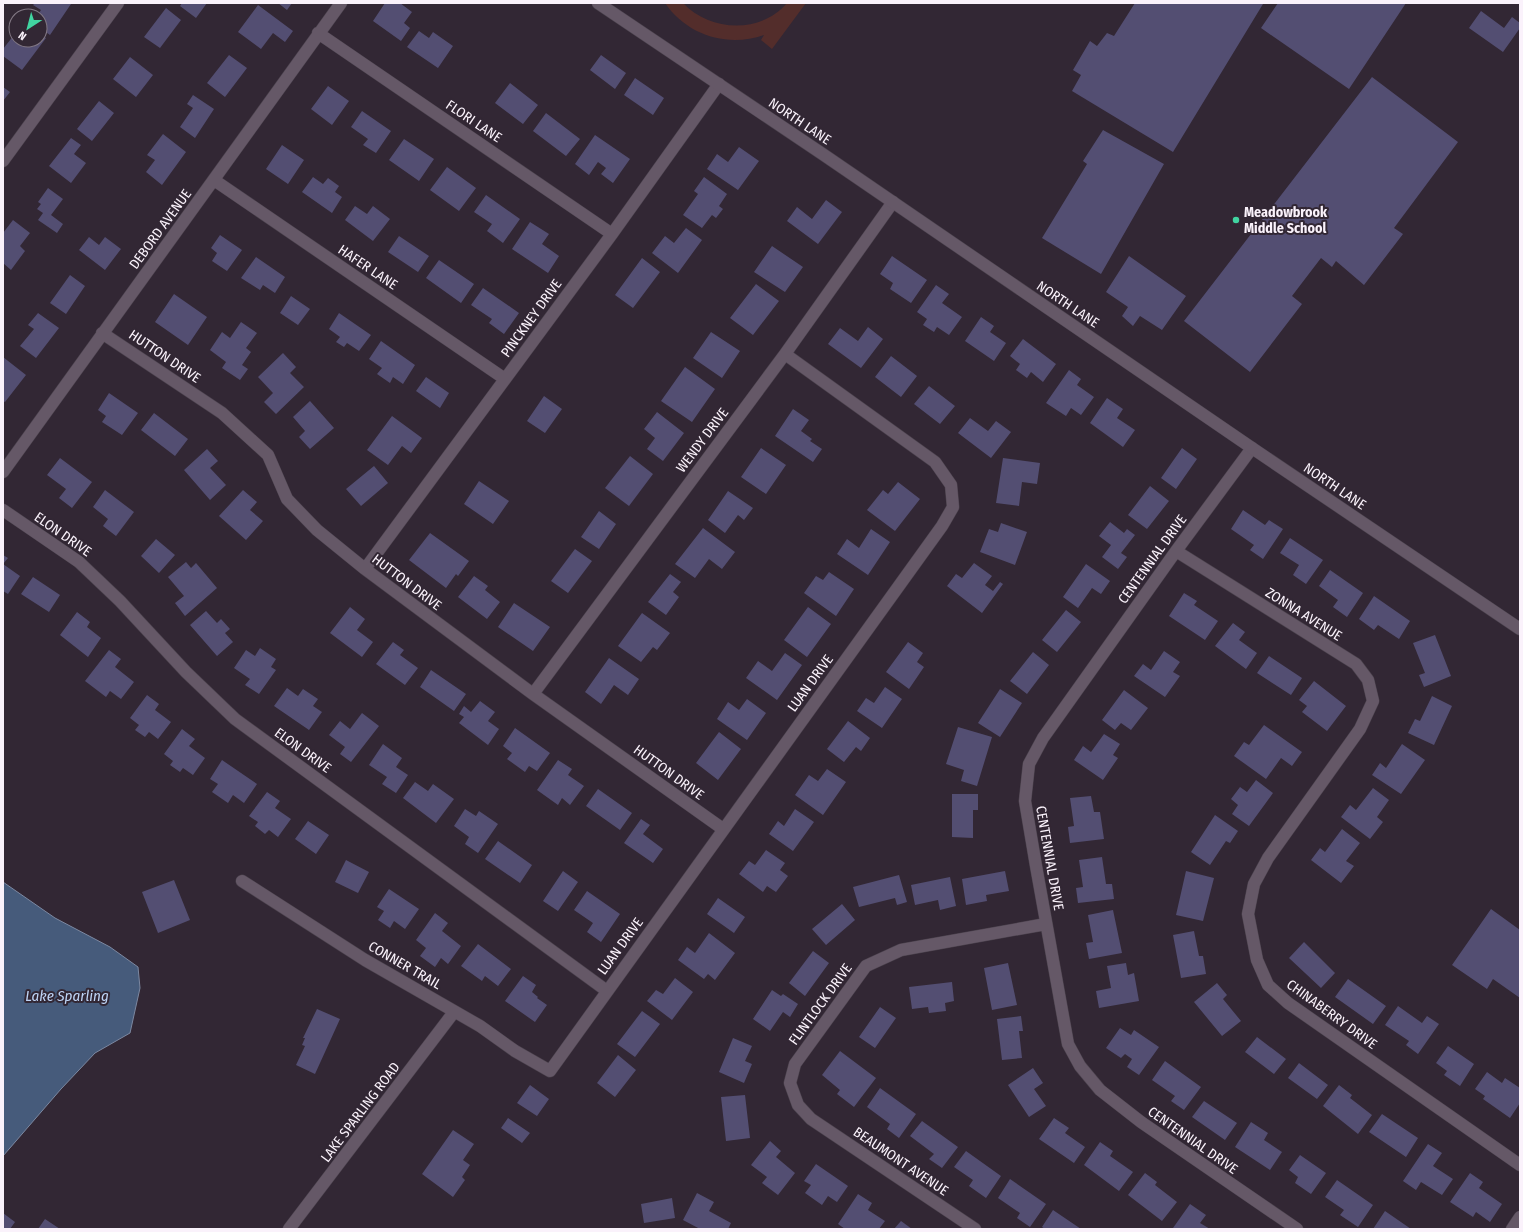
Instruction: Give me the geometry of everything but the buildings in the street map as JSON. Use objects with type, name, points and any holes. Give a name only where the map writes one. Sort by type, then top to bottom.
[{"type":"street","points":[[3,161],[118,3]]},
{"type":"street","name":"DEBORD AVENUE","points":[[3,472],[340,3]]},
{"type":"street","name":"NORTH LANE","points":[[598,3],[1520,629]]},
{"type":"street","name":"FLORI LANE","points":[[318,33],[612,234]]},
{"type":"street","name":"PINCKNEY DRIVE","points":[[365,569],[612,234],[719,84]]},
{"type":"street","name":"HAFER LANE","points":[[214,180],[505,379]]},
{"type":"street","name":"WENDY DRIVE","points":[[533,694],[784,354],[893,202]]},
{"type":"street","name":"HUTTON DRIVE","points":[[102,333],[222,413],[268,455],[287,499],[317,530],[365,569],[533,694],[723,829]]},
{"type":"street","name":"LUAN DRIVE","points":[[552,1068],[942,526],[953,507],[951,484],[935,462],[784,354]]},
{"type":"street","name":"CENTENNIAL DRIVE","points":[[1252,448],[1176,551],[1043,738],[1029,764],[1025,801],[1068,1044],[1080,1066],[1100,1090],[1141,1122],[1297,1229]]},
{"type":"street","name":"ELON DRIVE","points":[[3,510],[79,562],[120,601],[186,672],[235,719],[607,991]]},
{"type":"street","name":"ZONNA AVENUE","points":[[1176,551],[1356,664],[1368,680],[1373,701],[1360,729]]},
{"type":"street","name":"CHINABERRY DRIVE","points":[[1360,729],[1268,858],[1254,884],[1248,914],[1257,960],[1268,984],[1288,1003],[1520,1165]]},
{"type":"street","name":"CONNER TRAIL","points":[[242,882],[365,960],[480,1026],[515,1051],[550,1071],[552,1068]]},
{"type":"street","name":"FLINTLOCK DRIVE","points":[[811,1119],[798,1105],[790,1083],[795,1064],[866,966],[901,950],[1046,924]]},
{"type":"street","name":"LAKE SPARLING ROAD","points":[[289,1229],[454,1012]]},
{"type":"street","name":"BEAUMONT AVENUE","points":[[811,1119],[975,1229]]},
{"type":"street","points":[[1512,1229],[1520,1217]]},
{"type":"shaded area","points":[[665,3],[683,3],[694,13],[707,20],[735,26],[764,20],[776,13],[787,3],[806,3],[772,49],[761,40],[764,35],[750,39],[736,40],[722,39],[696,31],[674,14]]},
{"type":"water","name":"Lake Sparling","points":[[3,882],[55,918],[110,947],[138,967],[140,988],[130,1033],[95,1053],[61,1089],[3,1156]]},
{"type":"place","name":"Meadowbrook Middle School","points":[[1236,220]]}]
